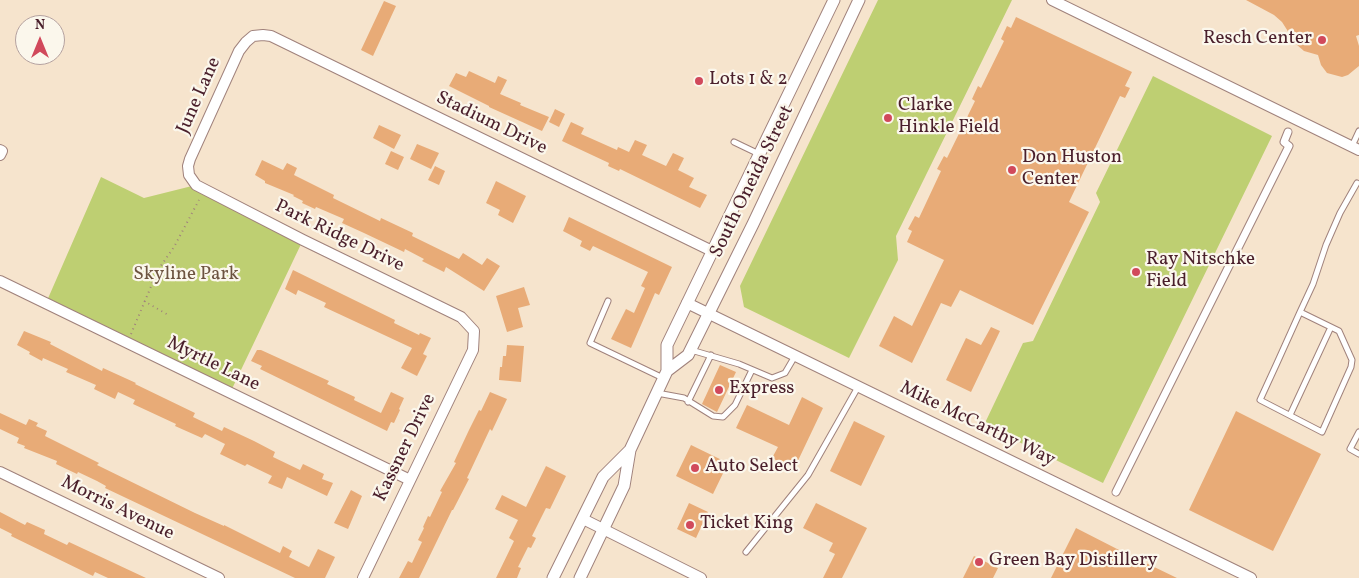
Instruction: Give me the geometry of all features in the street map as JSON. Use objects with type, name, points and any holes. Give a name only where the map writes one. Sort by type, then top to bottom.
[{"type":"street","name":"South Oneida Street","points":[[580,578],[624,486],[630,450],[666,374],[667,346],[834,0]]},
{"type":"street","name":"South Oneida Street","points":[[666,374],[688,355],[859,0]]},
{"type":"street","points":[[1052,0],[1355,148]]},
{"type":"street","name":"Stadium Drive","points":[[253,36],[263,34],[271,36],[712,251]]},
{"type":"street","name":"June Lane","points":[[190,175],[188,166],[190,159],[239,51],[253,36]]},
{"type":"street","points":[[1116,492],[1289,146],[1284,142],[1288,132]]},
{"type":"street","points":[[0,150],[2,151],[0,154]]},
{"type":"street","name":"Park Ridge Drive","points":[[190,175],[196,185],[303,240],[461,317],[474,331]]},
{"type":"street","name":"Myrtle Lane","points":[[0,281],[410,480]]},
{"type":"street","name":"Mike McCarthy Way","points":[[687,303],[1251,578]]},
{"type":"street","name":"Kassner Drive","points":[[363,578],[473,350],[474,331]]},
{"type":"street","name":"South Oneida Street","points":[[554,578],[603,477],[630,450]]},
{"type":"street","name":"Morris Avenue","points":[[0,472],[219,578]]},
{"type":"street","points":[[583,519],[701,578]]},
{"type":"lane","points":[[1355,148],[1359,131]]},
{"type":"lane","points":[[734,142],[759,154]]},
{"type":"lane","points":[[1300,312],[1339,331],[1352,360],[1352,367],[1322,432],[1260,400],[1300,312],[1313,284],[1329,237],[1358,183],[1359,177]]},
{"type":"lane","points":[[608,301],[590,343],[666,374]]},
{"type":"lane","points":[[1290,415],[1331,327]]},
{"type":"lane","points":[[690,350],[711,355],[772,378],[785,373],[795,356]]},
{"type":"lane","points":[[688,402],[711,355]]},
{"type":"lane","points":[[657,393],[684,398],[713,416],[723,417],[735,405],[752,370]]},
{"type":"lane","points":[[746,552],[808,475],[858,386]]},
{"type":"lane","points":[[1359,432],[1350,449],[1359,454]]},
{"type":"path","points":[[127,343],[158,270],[174,247],[198,202],[202,188]]},
{"type":"path","points":[[144,301],[170,316]]},
{"type":"green space","name":"Clarke Hinkle Field","points":[[878,0],[1012,0],[896,236],[898,260],[849,358],[744,307],[740,286]]},
{"type":"green space","name":"Ray Nitschke Field","points":[[1153,76],[1272,136],[1103,483],[984,425],[1023,343],[1033,341],[1100,202],[1096,193]]},
{"type":"green space","name":"Skyline Park","points":[[101,177],[144,198],[196,185],[303,240],[230,393],[46,303]]},
{"type":"building","name":"Resch Center","points":[[1246,0],[1359,0],[1359,35],[1356,36],[1359,46],[1359,66],[1348,75],[1342,77],[1327,73],[1321,65],[1318,55],[1304,51],[1296,44],[1282,22],[1274,15]]},
{"type":"building","points":[[384,1],[396,6],[373,56],[361,50]]},
{"type":"building","name":"Don Huston Center","points":[[1016,17],[1132,72],[1125,86],[1130,88],[1125,98],[1120,96],[1069,202],[1089,212],[1033,325],[960,290],[951,307],[941,303],[912,363],[879,346],[894,316],[912,326],[944,260],[907,242],[912,231],[908,229],[915,216],[919,218],[941,171],[937,169],[944,156],[947,158],[975,101],[972,99],[978,86],[981,88],[1004,41],[1001,39],[1007,26],[1011,28]]},
{"type":"building","points":[[469,71],[495,83],[498,76],[507,80],[500,94],[549,117],[542,131],[449,86],[456,73],[466,77]]},
{"type":"building","points":[[555,109],[565,114],[559,127],[549,122]]},
{"type":"building","points":[[571,122],[584,128],[581,134],[617,150],[618,147],[629,152],[635,140],[647,145],[642,155],[666,166],[673,153],[684,158],[678,170],[694,178],[689,187],[707,195],[700,208],[620,169],[619,171],[608,166],[609,163],[562,141]]},
{"type":"building","points":[[379,125],[401,135],[394,149],[373,138]]},
{"type":"building","points":[[417,144],[439,153],[431,169],[410,159]]},
{"type":"building","points":[[391,151],[404,157],[398,170],[385,164]]},
{"type":"building","points":[[262,160],[283,170],[287,163],[297,168],[294,175],[334,195],[333,198],[380,221],[381,218],[413,233],[412,236],[459,259],[463,253],[482,265],[487,258],[500,266],[484,291],[446,267],[444,272],[422,261],[424,259],[405,249],[404,252],[342,223],[344,219],[316,207],[315,209],[302,203],[303,201],[294,195],[265,183],[265,181],[255,175]]},
{"type":"building","points":[[435,166],[445,171],[439,185],[428,180]]},
{"type":"building","points":[[496,181],[526,196],[513,223],[498,215],[500,210],[486,203]]},
{"type":"building","points":[[569,217],[672,267],[659,295],[655,293],[631,348],[611,339],[626,309],[634,313],[645,288],[641,286],[648,272],[593,246],[590,251],[580,246],[582,241],[563,231]]},
{"type":"building","points":[[293,270],[395,320],[394,323],[419,335],[420,333],[431,338],[423,354],[427,356],[417,376],[401,368],[412,348],[324,307],[326,303],[298,290],[296,295],[285,289]]},
{"type":"building","points":[[524,287],[530,305],[518,308],[523,327],[507,332],[496,296]]},
{"type":"building","points":[[991,327],[1000,331],[971,392],[946,380],[966,338],[981,345]]},
{"type":"building","points":[[24,331],[51,342],[50,344],[102,371],[103,368],[136,383],[195,413],[193,417],[222,431],[224,427],[254,441],[275,452],[273,457],[300,470],[303,464],[324,474],[322,479],[333,483],[327,496],[287,477],[282,489],[268,483],[272,476],[220,454],[225,444],[205,434],[202,438],[175,426],[176,424],[133,404],[135,400],[118,392],[115,399],[94,389],[96,385],[66,372],[68,369],[43,358],[42,361],[29,354],[30,352],[17,345]]},
{"type":"building","points":[[507,345],[524,346],[521,382],[499,380],[500,367],[502,367],[503,356],[506,356]]},
{"type":"building","points":[[257,350],[261,350],[329,381],[327,384],[355,397],[354,400],[381,413],[391,392],[404,398],[394,423],[391,422],[387,431],[260,369],[262,366],[251,361]]},
{"type":"building","points":[[720,365],[736,372],[717,412],[702,404]]},
{"type":"building","points":[[490,392],[507,399],[492,431],[490,429],[467,478],[469,479],[419,578],[399,578],[408,561],[412,563],[422,542],[418,540],[428,516],[430,517],[442,492],[440,491],[456,463],[454,462],[469,430]]},
{"type":"building","points":[[802,397],[823,408],[794,469],[772,458],[778,447],[736,428],[747,405],[789,425]]},
{"type":"building","points":[[1236,411],[1321,454],[1273,551],[1189,510]]},
{"type":"building","points":[[0,413],[26,425],[29,419],[38,423],[36,426],[47,431],[45,436],[99,463],[97,465],[280,553],[283,546],[292,551],[289,557],[309,567],[318,549],[335,557],[325,578],[295,578],[105,488],[106,486],[97,481],[56,464],[57,461],[24,448],[25,446],[17,443],[19,438],[0,429]]},
{"type":"building","points":[[854,421],[885,436],[861,486],[830,471]]},
{"type":"building","points":[[691,445],[728,463],[713,494],[676,476]]},
{"type":"building","points":[[546,466],[566,476],[550,509],[546,508],[532,536],[536,538],[531,548],[528,547],[518,567],[521,568],[517,578],[496,578],[514,541],[509,538],[518,520],[495,509],[502,495],[526,507]]},
{"type":"building","points":[[351,490],[362,496],[348,529],[334,523]]},
{"type":"building","points":[[689,503],[708,512],[696,538],[677,529]]},
{"type":"building","points":[[816,503],[867,528],[842,578],[823,578],[835,554],[829,551],[833,543],[803,528]]},
{"type":"building","points":[[0,512],[25,525],[27,522],[45,530],[44,534],[67,545],[69,542],[146,578],[108,578],[95,572],[93,576],[11,536],[12,534],[0,528]]},
{"type":"building","points":[[1076,528],[1121,551],[1177,578],[1051,578]]},
{"type":"building","name":"Green Bay Distillery","points":[[974,556],[998,568],[993,578],[963,578]]},
{"type":"place","name":"Resch Center","points":[[1322,40]]},
{"type":"place","name":"Lots 1 & 2","points":[[699,81]]},
{"type":"place","name":"Clarke Hinkle Field","points":[[888,118]]},
{"type":"place","name":"Don Huston Center","points":[[1012,170]]},
{"type":"place","name":"Ray Nitschke Field","points":[[1136,272]]},
{"type":"place","name":"Express","points":[[719,390]]},
{"type":"place","name":"Auto Select","points":[[695,468]]},
{"type":"place","name":"Ticket King","points":[[690,525]]},
{"type":"place","name":"Green Bay Distillery","points":[[979,562]]}]
